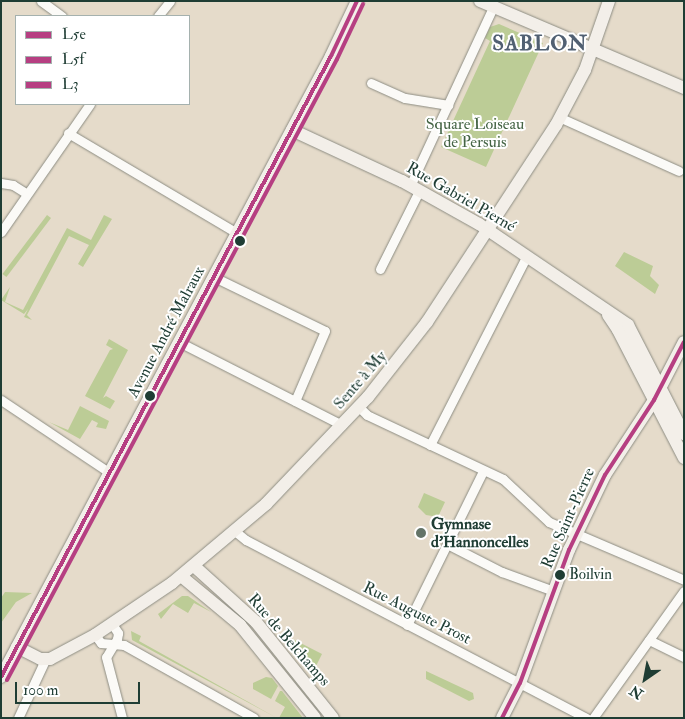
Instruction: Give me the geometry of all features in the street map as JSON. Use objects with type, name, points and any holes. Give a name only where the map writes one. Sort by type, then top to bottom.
[{"type":"street","points":[[41,1],[61,15]]},
{"type":"street","points":[[159,15],[170,1]]},
{"type":"street","name":"Avenue André Malraux","points":[[1,677],[292,130],[357,1]]},
{"type":"street","points":[[480,1],[684,88]]},
{"type":"street","name":"Sente à My","points":[[45,660],[95,635],[194,566],[236,532],[359,407],[413,341],[561,118],[592,49],[609,1]]},
{"type":"street","points":[[380,269],[448,105],[493,6]]},
{"type":"street","points":[[371,82],[405,98],[448,105]]},
{"type":"street","points":[[1,232],[26,193],[89,105]]},
{"type":"street","points":[[561,118],[679,171]]},
{"type":"street","name":"Rue Gabriel Pierné","points":[[292,130],[415,188],[488,230],[603,309],[658,394]]},
{"type":"street","points":[[68,133],[237,233]]},
{"type":"street","points":[[1,183],[13,185],[26,193]]},
{"type":"street","points":[[430,445],[526,256]]},
{"type":"street","points":[[214,277],[326,331],[295,402]]},
{"type":"street","points":[[179,342],[342,425]]},
{"type":"street","name":"Rue Saint-Pierre","points":[[502,718],[520,683],[576,535],[609,468],[681,357],[684,342]]},
{"type":"street","points":[[658,394],[684,434]]},
{"type":"street","points":[[658,394],[684,458]]},
{"type":"street","points":[[1,400],[110,473]]},
{"type":"street","points":[[359,407],[367,414],[511,484],[549,522],[684,580]]},
{"type":"street","points":[[408,625],[483,470]]},
{"type":"street","name":"Rue Auguste Prost","points":[[236,532],[246,540],[586,718]]},
{"type":"street","points":[[447,544],[502,572],[554,591]]},
{"type":"street","name":"Rue de Belchamps","points":[[194,566],[251,617],[333,718]]},
{"type":"street","name":"Rue de Belchamps","points":[[181,576],[240,625],[272,662],[315,718]]},
{"type":"street","points":[[593,718],[684,591]]},
{"type":"street","points":[[112,624],[118,633],[114,645],[106,657],[122,718]]},
{"type":"street","points":[[95,635],[101,643],[124,645],[254,718]]},
{"type":"street","points":[[649,640],[684,657]]},
{"type":"street","points":[[17,648],[45,660],[18,718]]},
{"type":"street","points":[[272,662],[282,654]]},
{"type":"green space","name":"Square Loiseau de Persuis","points":[[499,24],[543,43],[486,167],[441,147],[490,41],[485,38],[490,27]]},
{"type":"green space","points":[[47,215],[51,218],[6,277],[2,274]]},
{"type":"green space","points":[[104,215],[112,219],[83,267],[78,264],[89,245],[69,236],[27,315],[32,320],[24,317],[28,309],[24,314],[1,300],[10,287],[5,302],[23,310],[67,228],[91,240]]},
{"type":"green space","points":[[624,252],[653,266],[650,276],[659,285],[655,294],[615,266]]},
{"type":"green space","points":[[109,339],[128,350],[103,398],[106,396],[115,401],[110,409],[85,396],[110,350],[113,349],[106,345]]},
{"type":"green space","points":[[80,406],[109,421],[106,429],[96,427],[98,423],[92,420],[80,439],[49,422],[68,430]]},
{"type":"green space","points":[[424,493],[445,502],[438,517],[426,515],[418,507]]},
{"type":"green space","points":[[5,592],[32,593],[16,602],[1,623],[1,598]]},
{"type":"green space","points":[[182,596],[188,596],[211,612],[194,603],[188,613],[173,604],[161,619],[158,614]]},
{"type":"green space","points":[[131,631],[141,636],[139,641],[277,718],[132,640]]},
{"type":"green space","points":[[281,633],[322,654],[311,676],[280,635]]},
{"type":"green space","points":[[426,671],[473,693],[474,699],[469,701],[426,679]]},
{"type":"green space","points":[[266,677],[272,678],[278,686],[271,699],[253,689],[253,683]]},
{"type":"green space","points":[[280,691],[282,691],[303,718],[279,718],[285,707],[275,701]]},
{"type":"transit line","name":"L5e","points":[[1,677],[331,56],[357,1]]},
{"type":"transit line","name":"L5f","points":[[7,680],[337,59],[363,4]]},
{"type":"transit line","name":"L3","points":[[502,718],[520,683],[569,550],[605,475],[654,400],[684,342]]},
{"type":"place","name":"Gymnase d'Hannoncelles","points":[[421,533]]},
{"type":"place","name":"Boilvin","points":[[560,575]]},
{"type":"district","name":"SABLON","points":[[540,44]]}]
